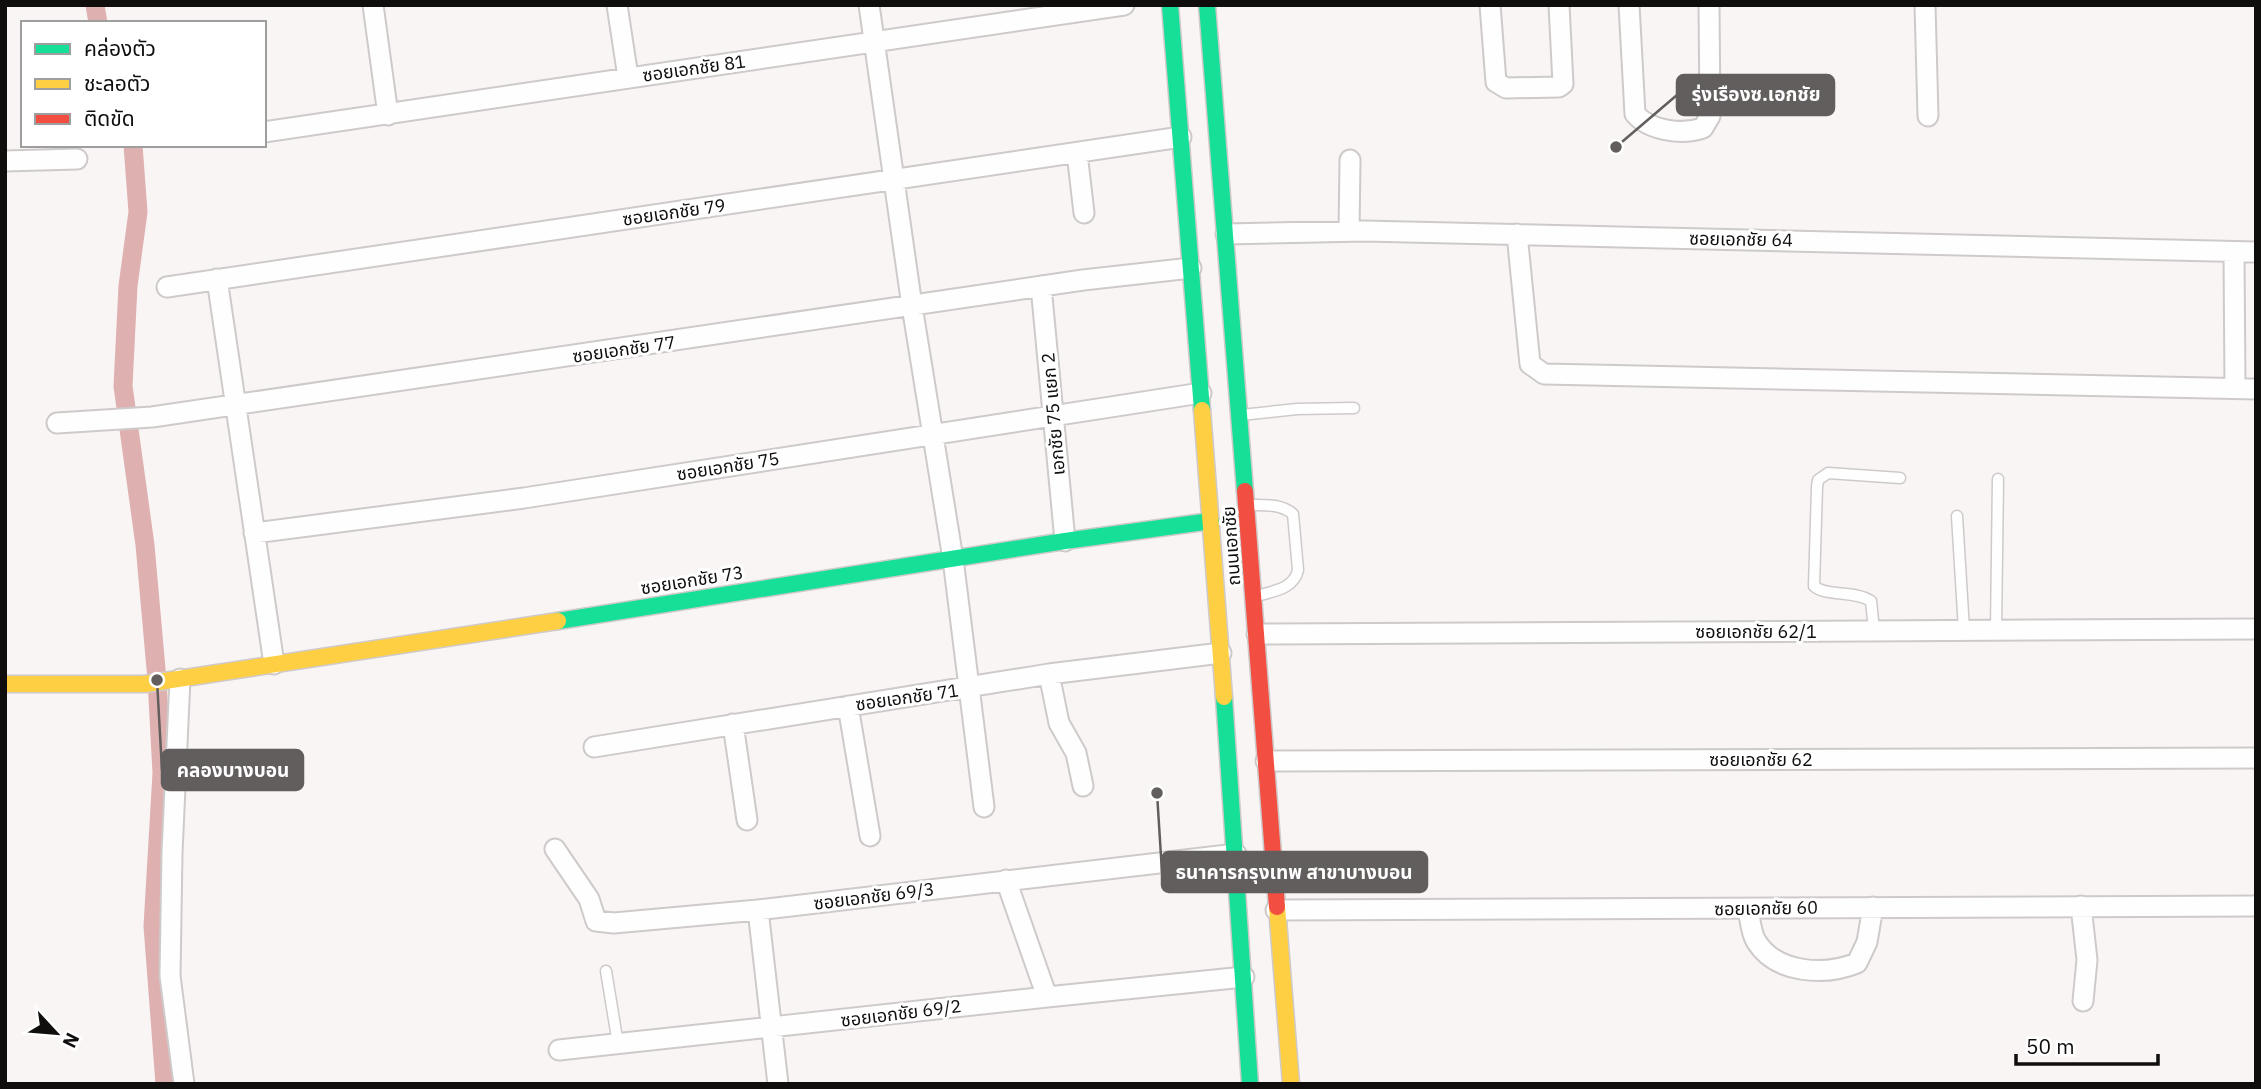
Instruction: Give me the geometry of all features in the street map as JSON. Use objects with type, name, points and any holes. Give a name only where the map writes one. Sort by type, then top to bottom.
[{"type":"main road","name":"ถนนเอกชัย","points":[[1170,5],[1191,268],[1214,318],[1241,415],[1291,1084]]},
{"type":"main road","name":"ถนนเอกชัย","points":[[1208,5],[1226,234],[1200,393],[1236,854],[1250,1084]]},
{"type":"main road","name":"ซอยเอกชัย 73","points":[[5,684],[145,684],[390,648],[953,558],[1210,521]]},
{"type":"street","points":[[373,5],[388,115]]},
{"type":"street","points":[[617,5],[628,78]]},
{"type":"street","points":[[869,5],[912,306],[953,558],[984,807]]},
{"type":"street","name":"ซอยเอกชัย 81","points":[[266,132],[1124,5]]},
{"type":"street","points":[[1490,5],[1496,82],[1506,88],[1559,88],[1563,84],[1559,5]]},
{"type":"street","points":[[1629,5],[1635,114],[1651,127],[1692,132],[1703,128],[1710,116],[1709,5]]},
{"type":"street","points":[[1926,5],[1928,116]]},
{"type":"street","name":"ซอยเอกชัย 79","points":[[167,287],[1181,137]]},
{"type":"street","points":[[1077,153],[1084,213]]},
{"type":"street","points":[[5,161],[77,159]]},
{"type":"street","points":[[1349,232],[1350,160]]},
{"type":"street","name":"ซอยเอกชัย 64","points":[[1226,234],[1517,234],[2256,252]]},
{"type":"street","points":[[1517,234],[1530,364],[1544,374],[2256,389]]},
{"type":"street","points":[[2234,252],[2235,388]]},
{"type":"street","name":"ซอยเอกชัย 77","points":[[57,423],[152,418],[1041,286],[1191,268]]},
{"type":"street","points":[[217,279],[274,664]]},
{"type":"street","name":"เอกชัย 75 แยก 2","points":[[1041,286],[1065,541]]},
{"type":"street","name":"ซอยเอกชัย 75","points":[[254,533],[524,498],[1200,393]]},
{"type":"street","name":"ซอยเอกชัย 62/1","points":[[1257,634],[2256,629]]},
{"type":"street","name":"ซอยเอกชัย 71","points":[[594,747],[1049,674],[1221,653]]},
{"type":"street","points":[[1049,674],[1059,723],[1076,753],[1083,786]]},
{"type":"street","points":[[180,679],[172,853],[170,976],[184,1084]]},
{"type":"street","points":[[848,706],[870,835]]},
{"type":"street","points":[[733,724],[747,820]]},
{"type":"street","name":"ซอยเอกชัย 62","points":[[1266,761],[2256,758]]},
{"type":"street","name":"ซอยเอกชัย 69/3","points":[[555,849],[581,885],[598,922],[614,923],[758,910],[1236,854]]},
{"type":"street","points":[[1006,880],[1047,996]]},
{"type":"street","points":[[2081,906],[2087,960],[2083,1001]]},
{"type":"street","name":"ซอยเอกชัย 60","points":[[1276,910],[2256,906]]},
{"type":"street","points":[[1748,909],[1755,940],[1766,954],[1786,966],[1840,970],[1857,963],[1867,942],[1873,907]]},
{"type":"street","points":[[758,910],[778,1084]]},
{"type":"street","name":"ซอยเอกชัย 69/2","points":[[559,1050],[1244,977]]},
{"type":"lane","points":[[1241,415],[1297,409],[1354,408]]},
{"type":"lane","points":[[1874,631],[1871,601],[1861,595],[1824,592],[1814,586],[1817,487],[1821,477],[1828,473],[1900,478]]},
{"type":"lane","points":[[1996,630],[1998,479]]},
{"type":"lane","points":[[1248,505],[1279,506],[1293,514],[1298,570],[1296,579],[1291,584],[1254,597]]},
{"type":"lane","points":[[1956,516],[1964,630]]},
{"type":"lane","points":[[606,971],[618,1044]]},
{"type":"waterway","points":[[95,5],[98,21]]},
{"type":"waterway","points":[[133,147],[138,212],[128,286],[123,386],[145,545],[157,680],[162,773],[153,926],[165,1084]]},
{"type":"traffic: fast","points":[[1170,5],[1202,410]]},
{"type":"traffic: fast","points":[[1207,5],[1245,491]]},
{"type":"traffic: fast","points":[[558,621],[1065,541],[1211,521]]},
{"type":"traffic: fast","points":[[1224,697],[1250,1084]]},
{"type":"traffic: slow","points":[[1202,410],[1224,697]]},
{"type":"traffic: slow","points":[[5,684],[145,684],[558,621]]},
{"type":"traffic: slow","points":[[1277,907],[1291,1084]]},
{"type":"traffic: jam","points":[[1245,491],[1277,907]]},
{"type":"place","name":"รุ่งเรืองซ.เอกชัย","points":[[1616,147]]},
{"type":"place","name":"คลองบางบอน","points":[[157,680]]},
{"type":"place","name":"ธนาคารกรุงเทพ สาขาบางบอน","points":[[1157,793]]}]
